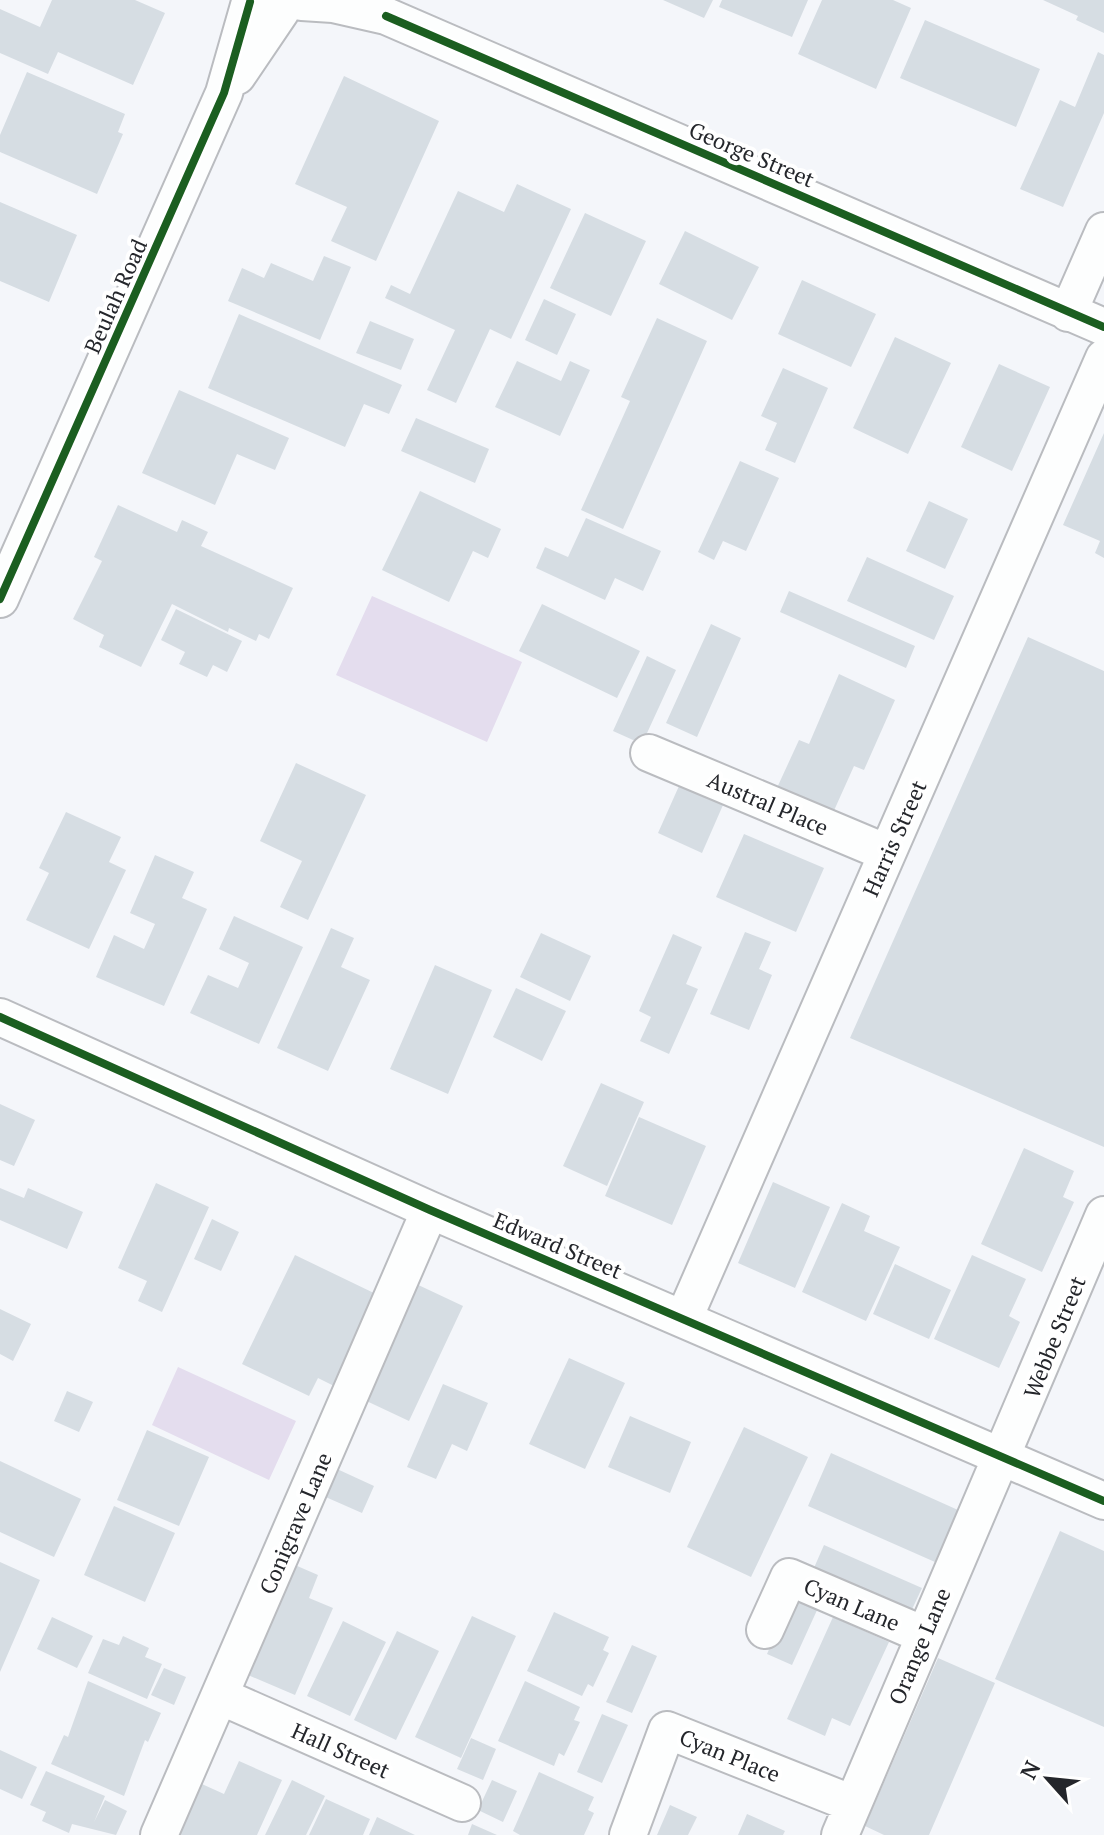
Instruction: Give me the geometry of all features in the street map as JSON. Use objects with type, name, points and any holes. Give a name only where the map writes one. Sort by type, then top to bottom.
[{"type":"street","name":"George Street","points":[[277,3],[377,8],[1104,327]]},
{"type":"street","name":"Beulah Road","points":[[0,599],[224,93],[277,3]]},
{"type":"street","points":[[1068,313],[1104,231]]},
{"type":"street","name":"Harris Street","points":[[684,1318],[1104,358]]},
{"type":"street","name":"Austral Place","points":[[649,753],[887,853]]},
{"type":"street","name":"Edward Street","points":[[0,1017],[430,1210],[1104,1501]]},
{"type":"street","name":"Conigrave Lane","points":[[159,1835],[430,1210]]},
{"type":"street","name":"Webbe Street","points":[[1001,1458],[1104,1215]]},
{"type":"street","name":"Orange Lane","points":[[846,1819],[1001,1458]]},
{"type":"street","name":"Cyan Lane","points":[[765,1630],[789,1577],[924,1635]]},
{"type":"street","name":"Hall Street","points":[[220,1696],[462,1803]]},
{"type":"street","name":"Cyan Place","points":[[628,1835],[667,1730],[846,1819]]},
{"type":"shaded area","points":[[372,596],[522,662],[487,742],[336,675]]},
{"type":"shaded area","points":[[178,1367],[296,1421],[269,1480],[152,1425]]},
{"type":"building","points":[[52,0],[135,0],[165,13],[133,85],[58,52],[48,74],[0,53],[0,9],[40,27]]},
{"type":"building","points":[[663,0],[713,0],[704,18]]},
{"type":"building","points":[[722,0],[808,0],[792,37],[719,7]]},
{"type":"building","points":[[822,0],[893,0],[911,8],[876,89],[798,54]]},
{"type":"building","points":[[1043,0],[1104,0],[1104,33],[1076,20],[1078,16]]},
{"type":"building","points":[[925,20],[1040,69],[1016,127],[900,78]]},
{"type":"building","points":[[1098,52],[1104,55],[1104,113],[1063,207],[1020,189],[1060,100],[1075,107]]},
{"type":"building","points":[[27,72],[125,114],[118,132],[123,134],[97,194],[0,152],[0,135]]},
{"type":"building","points":[[344,76],[439,121],[376,261],[331,241],[347,207],[295,184]]},
{"type":"building","points":[[517,184],[571,209],[511,339],[490,329],[456,403],[427,390],[455,330],[385,298],[391,285],[410,294],[458,191],[504,212]]},
{"type":"building","points":[[0,202],[77,235],[49,302],[0,281]]},
{"type":"building","points":[[585,213],[646,241],[611,316],[550,288]]},
{"type":"building","points":[[685,231],[759,267],[732,320],[659,284]]},
{"type":"building","points":[[324,256],[351,267],[320,340],[228,301],[242,268],[264,278],[271,263],[313,281]]},
{"type":"building","points":[[802,280],[876,314],[851,367],[778,334]]},
{"type":"building","points":[[544,299],[576,314],[557,355],[525,340]]},
{"type":"building","points":[[239,314],[402,385],[389,414],[364,404],[345,447],[208,388]]},
{"type":"building","points":[[657,318],[707,341],[623,529],[581,510],[630,401],[621,397]]},
{"type":"building","points":[[370,321],[414,339],[401,370],[356,353]]},
{"type":"building","points":[[895,337],[951,363],[908,454],[853,428]]},
{"type":"building","points":[[517,361],[561,381],[570,361],[590,370],[560,436],[495,407]]},
{"type":"building","points":[[999,364],[1050,387],[1012,471],[961,447]]},
{"type":"building","points":[[783,368],[828,388],[795,463],[765,450],[777,423],[761,416]]},
{"type":"building","points":[[179,390],[289,438],[275,470],[237,454],[215,505],[142,473]]},
{"type":"building","points":[[416,418],[489,449],[475,483],[401,451]]},
{"type":"building","points":[[1104,433],[1104,558],[1095,553],[1100,541],[1063,525]]},
{"type":"building","points":[[740,461],[779,478],[746,551],[723,541],[714,560],[698,552]]},
{"type":"building","points":[[420,491],[501,529],[488,558],[473,551],[449,602],[382,570]]},
{"type":"building","points":[[929,501],[968,519],[945,569],[906,551]]},
{"type":"building","points":[[118,505],[177,532],[182,520],[208,532],[201,546],[293,588],[269,639],[259,634],[256,641],[229,628],[228,632],[172,604],[141,667],[99,647],[104,635],[73,619],[102,561],[94,557]]},
{"type":"building","points":[[586,518],[661,551],[643,591],[615,578],[605,600],[536,568],[545,547],[568,557]]},
{"type":"building","points":[[867,557],[954,596],[934,640],[847,601]]},
{"type":"building","points":[[789,591],[915,646],[906,668],[780,612]]},
{"type":"building","points":[[542,604],[640,651],[617,698],[519,651]]},
{"type":"building","points":[[176,609],[242,641],[227,672],[213,665],[207,677],[179,664],[185,652],[161,640]]},
{"type":"building","points":[[711,624],[741,638],[697,737],[666,723]]},
{"type":"building","points":[[1028,637],[1104,671],[1104,1147],[850,1038]]},
{"type":"building","points":[[647,656],[676,670],[642,744],[613,731]]},
{"type":"building","points":[[839,674],[895,700],[864,770],[854,766],[832,815],[776,790],[799,740],[809,744]]},
{"type":"building","points":[[296,763],[366,795],[308,920],[280,907],[302,861],[260,841]]},
{"type":"building","points":[[679,786],[723,805],[702,853],[658,833]]},
{"type":"building","points":[[66,812],[121,837],[109,862],[126,870],[89,949],[26,920],[49,873],[39,868]]},
{"type":"building","points":[[744,834],[824,868],[796,932],[716,897]]},
{"type":"building","points":[[155,855],[194,872],[182,898],[207,909],[164,1006],[96,977],[114,935],[144,949],[155,924],[130,913]]},
{"type":"building","points":[[234,916],[303,947],[259,1044],[190,1013],[208,975],[238,988],[249,963],[219,949]]},
{"type":"building","points":[[331,928],[354,938],[341,967],[370,980],[328,1071],[277,1048]]},
{"type":"building","points":[[745,932],[771,942],[759,969],[772,975],[749,1030],[710,1014]]},
{"type":"building","points":[[541,933],[591,956],[570,1001],[520,977]]},
{"type":"building","points":[[673,934],[702,947],[686,984],[698,989],[669,1054],[640,1041],[651,1017],[639,1011]]},
{"type":"building","points":[[435,965],[492,990],[448,1094],[390,1069]]},
{"type":"building","points":[[516,988],[566,1011],[542,1061],[493,1037]]},
{"type":"building","points":[[601,1083],[644,1102],[607,1186],[563,1166]]},
{"type":"building","points":[[0,1104],[35,1120],[14,1166],[0,1160]]},
{"type":"building","points":[[639,1117],[706,1146],[672,1225],[605,1196]]},
{"type":"building","points":[[1024,1148],[1074,1171],[1063,1197],[1074,1202],[1042,1272],[981,1244]]},
{"type":"building","points":[[773,1182],[830,1207],[795,1288],[738,1263]]},
{"type":"building","points":[[156,1183],[209,1207],[162,1312],[138,1301],[147,1281],[118,1268]]},
{"type":"building","points":[[0,1188],[24,1198],[28,1188],[83,1212],[67,1249],[0,1220]]},
{"type":"building","points":[[842,1203],[870,1216],[864,1231],[900,1247],[866,1321],[802,1292]]},
{"type":"building","points":[[212,1219],[239,1232],[221,1271],[194,1259]]},
{"type":"building","points":[[295,1255],[378,1295],[334,1386],[318,1378],[309,1396],[242,1364]]},
{"type":"building","points":[[972,1255],[1026,1279],[1009,1316],[1020,1322],[999,1368],[934,1339]]},
{"type":"building","points":[[895,1264],[951,1290],[929,1339],[873,1314]]},
{"type":"building","points":[[412,1282],[463,1306],[409,1421],[358,1397]]},
{"type":"building","points":[[0,1309],[31,1324],[13,1361],[0,1354]]},
{"type":"building","points":[[569,1358],[625,1383],[585,1469],[529,1444]]},
{"type":"building","points":[[443,1384],[488,1403],[467,1451],[452,1444],[436,1479],[407,1467]]},
{"type":"building","points":[[67,1391],[93,1402],[79,1432],[54,1421]]},
{"type":"building","points":[[630,1416],[691,1442],[670,1493],[608,1467]]},
{"type":"building","points":[[744,1427],[808,1457],[751,1577],[687,1547]]},
{"type":"building","points":[[147,1430],[209,1457],[179,1526],[117,1500]]},
{"type":"building","points":[[831,1453],[958,1510],[935,1562],[808,1506]]},
{"type":"building","points":[[0,1461],[81,1499],[54,1557],[0,1532]]},
{"type":"building","points":[[324,1463],[374,1486],[362,1513],[312,1491]]},
{"type":"building","points":[[114,1506],[175,1533],[145,1602],[84,1575]]},
{"type":"building","points":[[1060,1531],[1104,1551],[1104,1727],[995,1679]]},
{"type":"building","points":[[824,1545],[922,1588],[907,1620],[810,1577]]},
{"type":"building","points":[[0,1562],[40,1580],[0,1672]]},
{"type":"building","points":[[288,1562],[318,1575],[309,1598],[333,1608],[295,1695],[241,1672]]},
{"type":"building","points":[[792,1597],[818,1608],[792,1665],[767,1654]]},
{"type":"building","points":[[554,1612],[609,1637],[603,1650],[609,1653],[593,1687],[588,1684],[582,1696],[527,1671]]},
{"type":"building","points":[[472,1616],[516,1636],[461,1758],[415,1737]]},
{"type":"building","points":[[52,1617],[93,1636],[77,1668],[37,1649]]},
{"type":"building","points":[[833,1617],[889,1642],[850,1726],[832,1718],[825,1736],[787,1719]]},
{"type":"building","points":[[343,1621],[386,1642],[350,1716],[307,1696]]},
{"type":"building","points":[[397,1631],[439,1651],[396,1740],[354,1720]]},
{"type":"building","points":[[123,1636],[149,1648],[145,1657],[162,1664],[147,1699],[88,1673],[103,1639],[119,1645]]},
{"type":"building","points":[[632,1645],[657,1656],[632,1713],[606,1702]]},
{"type":"building","points":[[938,1658],[995,1683],[929,1835],[884,1835],[865,1826]]},
{"type":"building","points":[[164,1668],[186,1677],[174,1705],[151,1695]]},
{"type":"building","points":[[88,1681],[161,1713],[148,1742],[145,1740],[124,1796],[51,1764],[64,1735],[68,1737]]},
{"type":"building","points":[[525,1681],[580,1707],[574,1720],[580,1722],[564,1756],[559,1753],[554,1766],[498,1741]]},
{"type":"building","points":[[602,1714],[628,1725],[602,1783],[577,1772]]},
{"type":"building","points":[[471,1738],[496,1749],[483,1780],[457,1769]]},
{"type":"building","points":[[0,1750],[37,1767],[22,1799],[0,1789]]},
{"type":"building","points":[[239,1761],[282,1780],[257,1835],[169,1835],[193,1780],[224,1794]]},
{"type":"building","points":[[46,1771],[105,1796],[94,1822],[105,1800],[127,1811],[116,1835],[72,1824],[69,1833],[42,1821],[46,1812],[30,1805]]},
{"type":"building","points":[[539,1772],[594,1797],[588,1810],[594,1813],[584,1835],[520,1835],[513,1831]]},
{"type":"building","points":[[292,1780],[325,1796],[306,1835],[265,1835]]},
{"type":"building","points":[[492,1780],[517,1791],[503,1822],[478,1810]]},
{"type":"building","points":[[326,1799],[370,1819],[363,1835],[309,1835]]},
{"type":"building","points":[[670,1805],[697,1817],[688,1835],[657,1835]]},
{"type":"building","points":[[747,1814],[785,1831],[783,1835],[738,1835]]},
{"type":"building","points":[[377,1817],[415,1835],[369,1835]]},
{"type":"building","points":[[472,1824],[497,1835],[468,1835]]},
{"type":"cycle path","points":[[0,599],[224,93],[250,2]]},
{"type":"cycle path","points":[[386,16],[1104,327]]},
{"type":"cycle path","points":[[0,1017],[430,1210],[1104,1501]]}]
